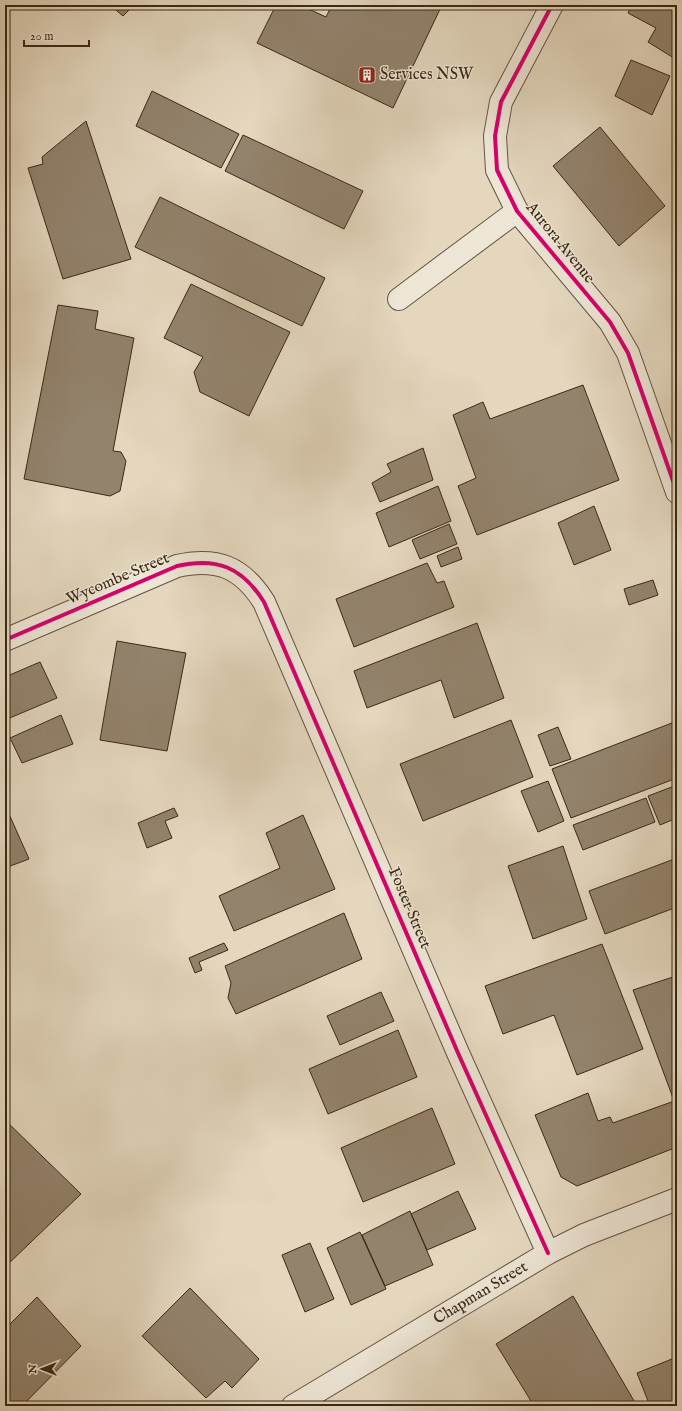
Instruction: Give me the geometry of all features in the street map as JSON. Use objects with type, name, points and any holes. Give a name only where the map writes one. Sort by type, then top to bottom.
[{"type":"street","name":"Aurora Avenue","points":[[552,5],[501,102],[497,129],[497,170],[517,211],[610,322],[628,353],[677,492]]},
{"type":"street","name":"Aurora Avenue","points":[[399,299],[517,211]]},
{"type":"street","name":"Wycombe Street","points":[[5,640],[176,566],[196,562],[213,563],[243,576]]},
{"type":"street","name":"Foster Street","points":[[243,576],[264,602],[458,1053],[548,1253]]},
{"type":"street","name":"Chapman Street","points":[[293,1406],[548,1253],[584,1235],[677,1199]]},
{"type":"building","points":[[110,5],[134,5],[123,16]]},
{"type":"building","name":"Services NSW","points":[[276,5],[300,5],[326,17],[332,5],[442,5],[393,108],[257,43]]},
{"type":"building","points":[[632,5],[677,5],[677,60],[648,42],[656,28],[628,13]]},
{"type":"building","points":[[631,60],[670,76],[652,115],[615,96]]},
{"type":"building","points":[[152,91],[239,134],[221,168],[136,126]]},
{"type":"building","points":[[86,121],[131,259],[63,279],[28,168],[43,164],[42,157]]},
{"type":"building","points":[[600,127],[665,206],[619,246],[553,166]]},
{"type":"building","points":[[243,135],[363,191],[344,229],[225,171]]},
{"type":"building","points":[[160,197],[325,278],[302,326],[135,247]]},
{"type":"building","points":[[191,284],[290,332],[249,416],[200,392],[194,372],[203,357],[164,338]]},
{"type":"building","points":[[58,305],[98,311],[95,329],[134,338],[113,451],[121,452],[126,461],[120,491],[110,496],[24,479]]},
{"type":"building","points":[[583,385],[619,480],[477,535],[458,486],[476,478],[453,415],[483,402],[490,419]]},
{"type":"building","points":[[423,448],[433,480],[380,502],[372,483],[391,472],[387,464]]},
{"type":"building","points":[[438,486],[451,521],[389,547],[376,513]]},
{"type":"building","points":[[594,506],[611,550],[574,565],[558,523]]},
{"type":"building","points":[[449,524],[457,544],[420,559],[412,540]]},
{"type":"building","points":[[458,547],[462,559],[441,567],[437,556]]},
{"type":"building","points":[[427,563],[437,583],[444,581],[454,607],[354,647],[336,599]]},
{"type":"building","points":[[653,580],[658,595],[629,605],[624,589]]},
{"type":"building","points":[[477,623],[504,698],[454,718],[441,680],[367,708],[354,671]]},
{"type":"building","points":[[117,641],[186,653],[167,751],[100,740]]},
{"type":"building","points":[[40,662],[57,698],[5,720],[5,677]]},
{"type":"building","points":[[61,715],[73,744],[22,763],[10,738]]},
{"type":"building","points":[[511,720],[533,777],[423,821],[400,764]]},
{"type":"building","points":[[677,721],[677,778],[571,818],[552,769]]},
{"type":"building","points":[[558,727],[571,759],[550,766],[538,735]]},
{"type":"building","points":[[548,781],[564,821],[538,832],[521,791]]},
{"type":"building","points":[[677,785],[677,818],[660,825],[648,796]]},
{"type":"building","points":[[646,798],[655,822],[583,850],[573,825]]},
{"type":"building","points":[[5,805],[29,859],[5,868]]},
{"type":"building","points":[[174,808],[178,816],[165,821],[172,838],[147,848],[138,823]]},
{"type":"building","points":[[303,815],[335,889],[234,931],[219,896],[280,868],[266,833]]},
{"type":"building","points":[[563,846],[587,919],[533,939],[508,866]]},
{"type":"building","points":[[677,858],[677,907],[605,934],[589,891]]},
{"type":"building","points":[[344,913],[362,959],[236,1014],[228,998],[231,983],[225,966]]},
{"type":"building","points":[[224,943],[228,950],[199,962],[202,970],[195,973],[189,958]]},
{"type":"building","points":[[602,944],[643,1049],[577,1075],[554,1015],[503,1034],[485,986]]},
{"type":"building","points":[[676,976],[677,1096],[673,1098],[633,990]]},
{"type":"building","points":[[381,992],[394,1021],[340,1045],[327,1016]]},
{"type":"building","points":[[398,1030],[417,1077],[328,1114],[309,1069]]},
{"type":"building","points":[[588,1093],[598,1121],[610,1117],[613,1123],[677,1100],[677,1147],[577,1186],[561,1177],[535,1115]]},
{"type":"building","points":[[432,1108],[455,1164],[363,1202],[341,1148]]},
{"type":"building","points":[[5,1120],[81,1194],[5,1267]]},
{"type":"building","points":[[458,1191],[476,1229],[427,1250],[411,1214]]},
{"type":"building","points":[[410,1211],[433,1265],[385,1286],[362,1235]]},
{"type":"building","points":[[360,1232],[386,1289],[351,1305],[327,1248]]},
{"type":"building","points":[[310,1243],[334,1299],[305,1312],[282,1255]]},
{"type":"building","points":[[190,1288],[259,1359],[232,1388],[225,1381],[206,1398],[142,1336]]},
{"type":"building","points":[[573,1296],[637,1406],[534,1406],[496,1344]]},
{"type":"building","points":[[37,1297],[81,1346],[22,1406],[5,1406],[5,1329]]},
{"type":"building","points":[[677,1357],[677,1406],[650,1406],[637,1373]]},
{"type":"cycle path","points":[[552,5],[501,102],[495,136],[497,170],[517,211],[610,322],[628,353],[677,492]]},
{"type":"cycle path","points":[[5,640],[177,566],[204,563],[216,564],[237,573],[247,580],[256,590],[264,602],[458,1053],[548,1253]]},
{"type":"place","name":"Services NSW","points":[[367,75]]}]
